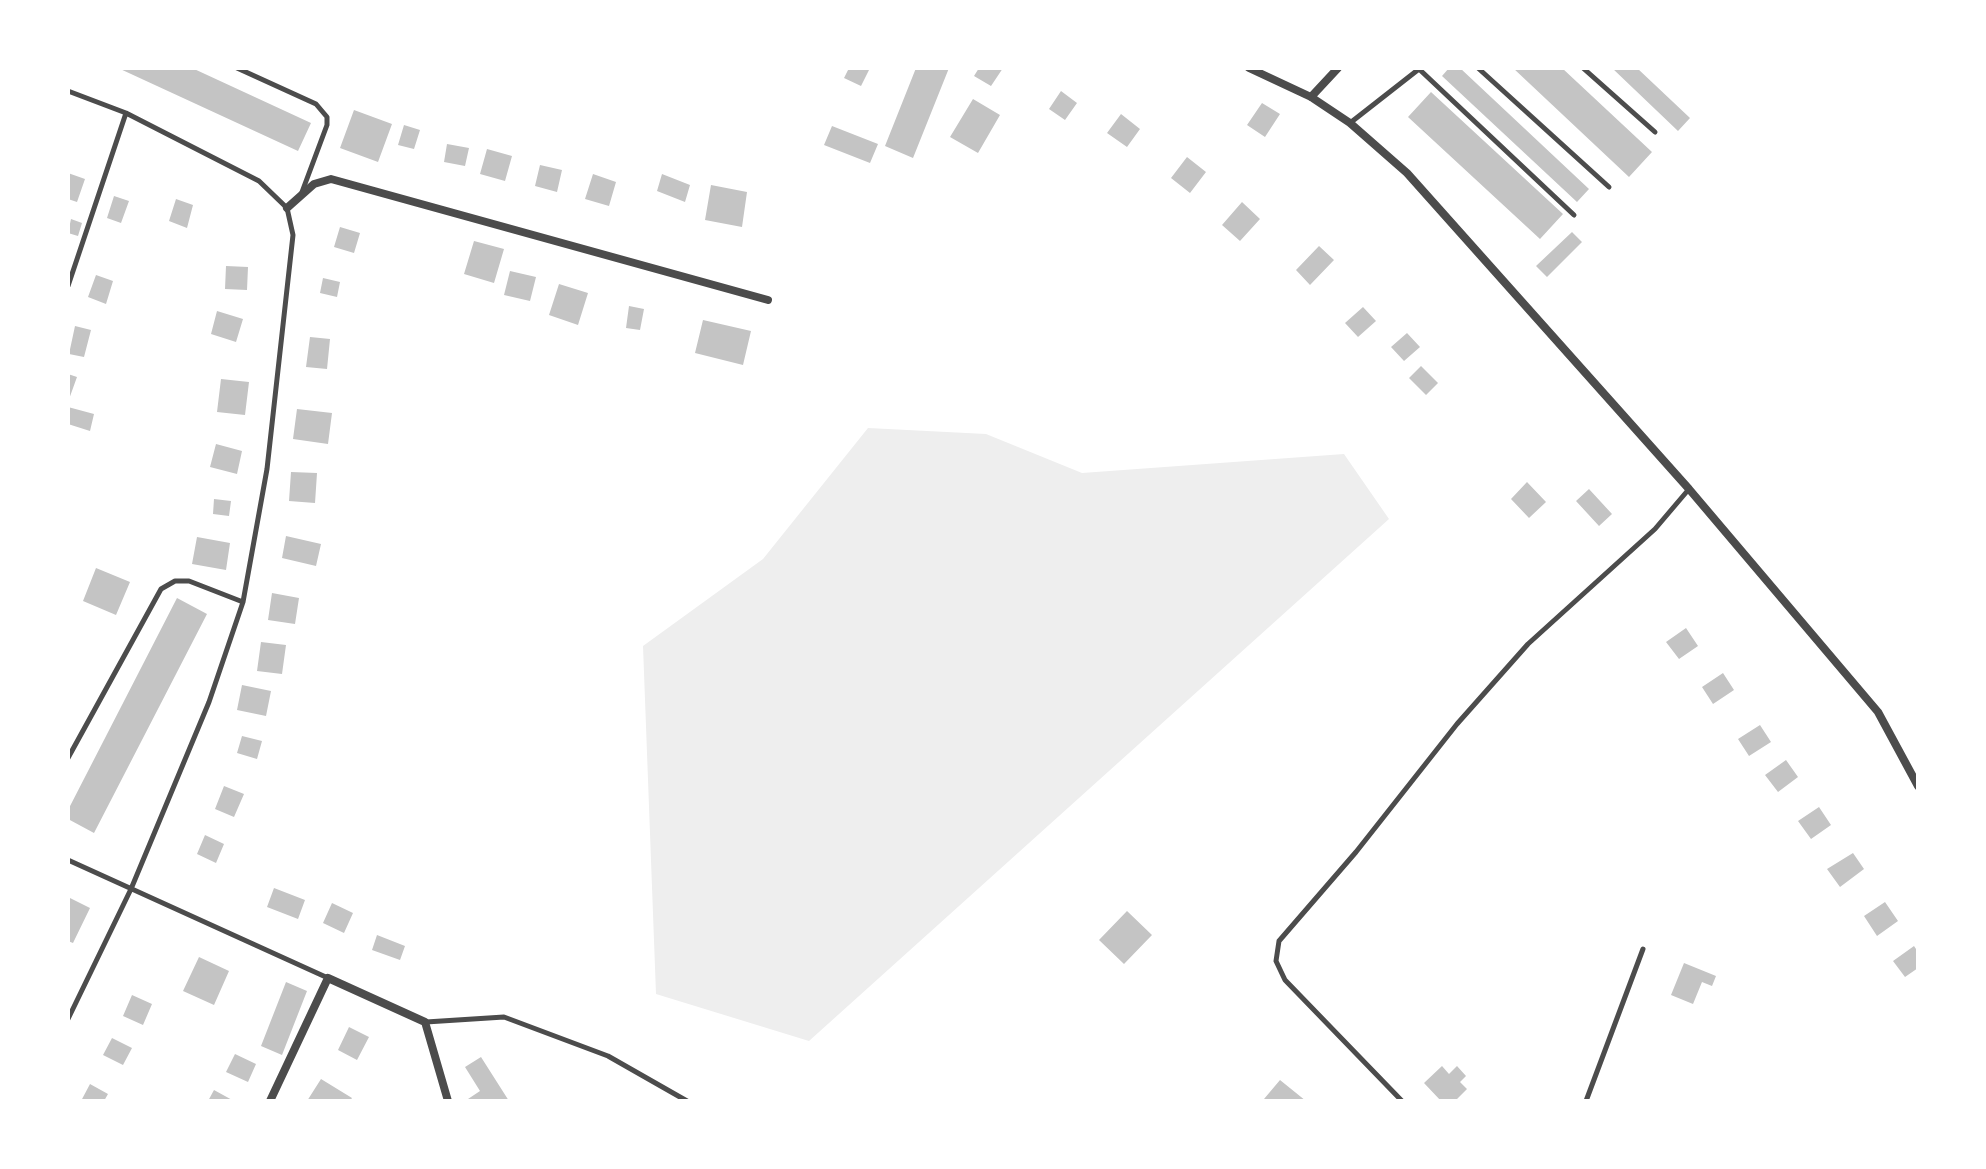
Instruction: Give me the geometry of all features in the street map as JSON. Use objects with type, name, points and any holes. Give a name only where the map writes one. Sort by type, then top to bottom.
[{"type":"street","points":[[1249,68],[1311,97],[1350,123],[1407,173],[1689,489],[1878,712],[1918,786]]},
{"type":"street","points":[[1311,97],[1338,68]]},
{"type":"street","points":[[287,208],[302,193],[331,179],[768,300]]},
{"type":"street","points":[[270,1101],[328,978],[425,1022],[448,1101]]},
{"type":"lane","points":[[237,68],[316,104],[327,117],[327,125],[302,193]]},
{"type":"lane","points":[[1478,68],[1609,187]]},
{"type":"lane","points":[[1583,68],[1655,132]]},
{"type":"lane","points":[[1350,123],[1420,69],[1574,215]]},
{"type":"lane","points":[[68,91],[126,113],[259,181],[287,208],[293,235],[268,453],[243,602],[209,702],[131,889],[68,1019]]},
{"type":"lane","points":[[68,286],[126,113]]},
{"type":"lane","points":[[1402,1101],[1285,980],[1276,961],[1279,941],[1356,852],[1457,724],[1528,644],[1655,529],[1689,489]]},
{"type":"lane","points":[[68,758],[161,589],[175,581],[189,581],[243,602]]},
{"type":"lane","points":[[68,860],[328,978]]},
{"type":"lane","points":[[1586,1101],[1643,949]]},
{"type":"lane","points":[[425,1022],[504,1017],[608,1056],[687,1101]]},
{"type":"shaded area","points":[[868,428],[986,434],[1082,473],[1344,454],[1389,519],[809,1041],[656,994],[643,646],[763,559]]},
{"type":"building","points":[[118,68],[192,68],[311,123],[298,151]]},
{"type":"building","points":[[849,68],[870,68],[861,86],[844,78]]},
{"type":"building","points":[[916,68],[949,68],[913,158],[885,146]]},
{"type":"building","points":[[979,68],[1003,68],[991,86],[974,76]]},
{"type":"building","points":[[1449,68],[1460,68],[1589,189],[1577,202],[1442,76]]},
{"type":"building","points":[[1513,68],[1562,68],[1652,152],[1629,177]]},
{"type":"building","points":[[1612,68],[1637,68],[1690,118],[1678,131]]},
{"type":"building","points":[[1061,91],[1077,103],[1065,120],[1049,109]]},
{"type":"building","points":[[1431,92],[1563,214],[1540,239],[1408,117]]},
{"type":"building","points":[[973,99],[1000,115],[978,153],[950,137]]},
{"type":"building","points":[[1262,103],[1280,114],[1265,137],[1247,125]]},
{"type":"building","points":[[354,110],[392,124],[378,162],[340,148]]},
{"type":"building","points":[[1121,114],[1140,129],[1127,147],[1107,133]]},
{"type":"building","points":[[404,125],[420,130],[414,149],[398,145]]},
{"type":"building","points":[[832,126],[878,144],[870,163],[824,145]]},
{"type":"building","points":[[447,144],[469,148],[465,166],[444,162]]},
{"type":"building","points":[[487,149],[512,156],[505,181],[480,174]]},
{"type":"building","points":[[1187,157],[1206,172],[1190,193],[1171,178]]},
{"type":"building","points":[[540,165],[562,170],[557,192],[535,186]]},
{"type":"building","points":[[68,173],[85,179],[77,202],[68,199]]},
{"type":"building","points":[[593,174],[616,182],[609,206],[585,199]]},
{"type":"building","points":[[662,174],[690,185],[685,202],[657,191]]},
{"type":"building","points":[[711,185],[747,192],[742,227],[705,220]]},
{"type":"building","points":[[114,196],[129,201],[121,223],[107,218]]},
{"type":"building","points":[[176,199],[193,205],[187,228],[169,221]]},
{"type":"building","points":[[1242,202],[1260,219],[1240,241],[1222,225]]},
{"type":"building","points":[[71,219],[82,223],[78,236],[68,233]]},
{"type":"building","points":[[340,227],[360,233],[354,253],[334,247]]},
{"type":"building","points":[[1572,232],[1582,242],[1547,277],[1536,266]]},
{"type":"building","points":[[474,241],[504,249],[494,283],[464,274]]},
{"type":"building","points":[[1319,246],[1334,260],[1310,285],[1296,270]]},
{"type":"building","points":[[226,266],[248,267],[247,290],[225,289]]},
{"type":"building","points":[[510,271],[536,277],[530,301],[504,295]]},
{"type":"building","points":[[96,275],[113,281],[106,304],[88,297]]},
{"type":"building","points":[[323,278],[340,282],[337,297],[320,293]]},
{"type":"building","points":[[559,284],[588,293],[578,325],[549,315]]},
{"type":"building","points":[[629,306],[644,309],[640,330],[626,328]]},
{"type":"building","points":[[1363,307],[1376,321],[1358,337],[1345,323]]},
{"type":"building","points":[[217,311],[243,319],[236,342],[211,334]]},
{"type":"building","points":[[703,320],[751,331],[743,365],[695,353]]},
{"type":"building","points":[[75,326],[91,330],[84,357],[69,354]]},
{"type":"building","points":[[1407,333],[1420,347],[1404,361],[1391,347]]},
{"type":"building","points":[[310,337],[330,339],[327,369],[306,367]]},
{"type":"building","points":[[1421,366],[1438,383],[1426,395],[1409,378]]},
{"type":"building","points":[[68,374],[77,377],[68,402]]},
{"type":"building","points":[[221,379],[249,382],[245,415],[217,412]]},
{"type":"building","points":[[68,407],[94,414],[90,431],[68,424]]},
{"type":"building","points":[[297,409],[332,413],[328,444],[293,439]]},
{"type":"building","points":[[216,444],[242,451],[237,474],[210,467]]},
{"type":"building","points":[[291,472],[317,473],[315,503],[289,501]]},
{"type":"building","points":[[1527,482],[1546,502],[1529,518],[1511,499]]},
{"type":"building","points":[[1589,489],[1612,514],[1599,526],[1576,501]]},
{"type":"building","points":[[214,499],[231,501],[229,516],[213,514]]},
{"type":"building","points":[[286,536],[321,544],[316,566],[282,558]]},
{"type":"building","points":[[197,537],[230,543],[226,570],[192,564]]},
{"type":"building","points":[[96,568],[130,582],[116,615],[83,601]]},
{"type":"building","points":[[272,593],[299,598],[295,624],[268,620]]},
{"type":"building","points":[[177,598],[207,614],[94,833],[68,819],[68,810]]},
{"type":"building","points":[[1686,628],[1698,646],[1679,659],[1666,642]]},
{"type":"building","points":[[261,642],[286,645],[282,674],[257,671]]},
{"type":"building","points":[[1723,673],[1734,690],[1713,704],[1702,687]]},
{"type":"building","points":[[242,685],[271,691],[266,716],[237,710]]},
{"type":"building","points":[[1760,725],[1771,742],[1749,756],[1738,739]]},
{"type":"building","points":[[242,736],[262,741],[257,759],[237,753]]},
{"type":"building","points":[[1786,760],[1798,777],[1778,792],[1765,775]]},
{"type":"building","points":[[224,786],[244,794],[234,817],[215,809]]},
{"type":"building","points":[[1819,807],[1831,825],[1811,839],[1798,821]]},
{"type":"building","points":[[205,835],[224,844],[216,863],[197,854]]},
{"type":"building","points":[[1853,853],[1864,869],[1840,887],[1827,869]]},
{"type":"building","points":[[274,888],[305,900],[298,919],[267,907]]},
{"type":"building","points":[[68,897],[90,908],[73,943],[68,941]]},
{"type":"building","points":[[1885,902],[1898,921],[1877,936],[1864,916]]},
{"type":"building","points":[[332,903],[353,913],[344,933],[323,923]]},
{"type":"building","points":[[1127,911],[1152,935],[1124,964],[1099,940]]},
{"type":"building","points":[[377,935],[405,946],[400,960],[372,950]]},
{"type":"building","points":[[1914,946],[1918,952],[1918,968],[1905,977],[1893,961]]},
{"type":"building","points":[[199,957],[229,971],[214,1005],[183,991]]},
{"type":"building","points":[[1684,963],[1716,976],[1712,986],[1702,982],[1693,1004],[1671,995]]},
{"type":"building","points":[[286,982],[307,991],[282,1055],[261,1046]]},
{"type":"building","points":[[132,995],[152,1004],[143,1025],[123,1016]]},
{"type":"building","points":[[349,1027],[369,1037],[357,1060],[338,1050]]},
{"type":"building","points":[[112,1038],[132,1048],[123,1065],[103,1055]]},
{"type":"building","points":[[235,1054],[256,1064],[248,1082],[226,1072]]},
{"type":"building","points":[[481,1057],[509,1101],[468,1099],[480,1091],[465,1067]]},
{"type":"building","points":[[1442,1066],[1449,1074],[1457,1066],[1466,1076],[1460,1082],[1467,1089],[1455,1101],[1441,1101],[1424,1083]]},
{"type":"building","points":[[321,1079],[352,1098],[350,1101],[307,1101]]},
{"type":"building","points":[[1280,1080],[1306,1101],[1264,1099]]},
{"type":"building","points":[[90,1084],[108,1094],[104,1101],[81,1101]]},
{"type":"building","points":[[214,1090],[234,1101],[208,1101]]}]
